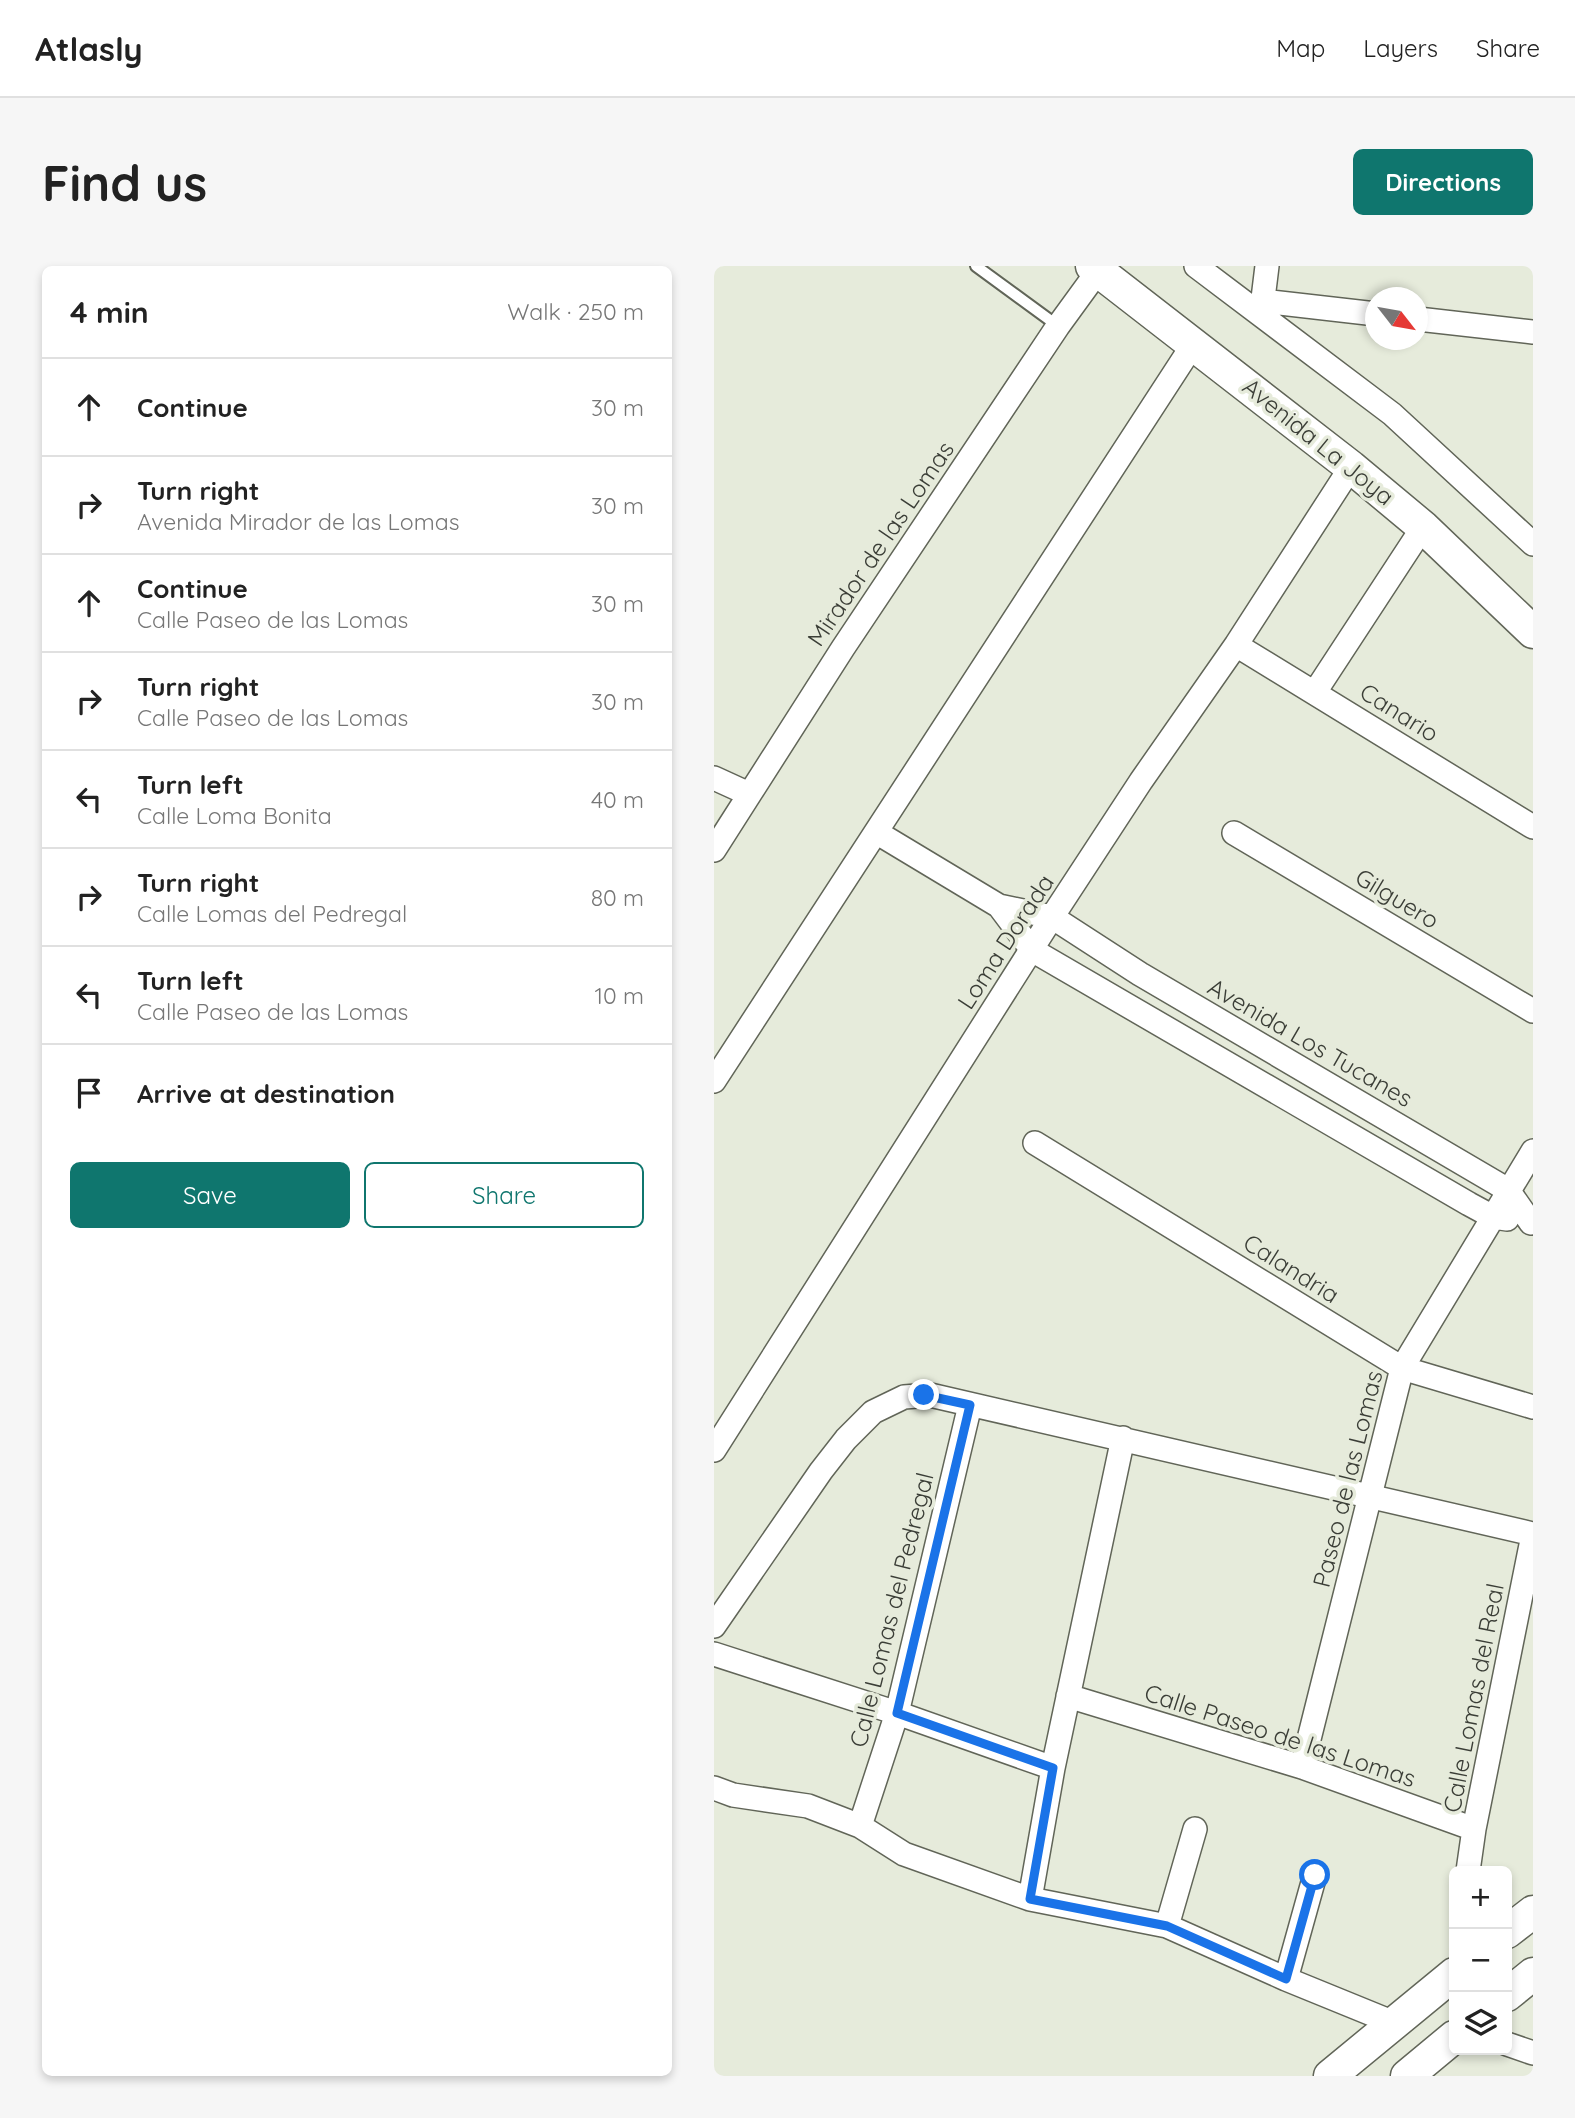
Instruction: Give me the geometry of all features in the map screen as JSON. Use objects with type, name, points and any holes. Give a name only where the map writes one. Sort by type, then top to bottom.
[{"type":"main road","name":"Avenida La Joya","points":[[1095,268],[1351,467],[1423,527],[1533,632]]},
{"type":"main road","points":[[1512,1929],[1533,1912]]},
{"type":"main road","points":[[1330,2076],[1449,1974]]},
{"type":"main road","points":[[1511,1992],[1533,1974]]},
{"type":"main road","points":[[1407,2076],[1449,2041]]},
{"type":"street","points":[[1196,266],[1262,308],[1392,414],[1533,544]]},
{"type":"street","points":[[1262,308],[1267,266]]},
{"type":"street","name":"Mirador de las Lomas","points":[[714,850],[843,648],[1095,268]]},
{"type":"street","points":[[1262,308],[1365,313]]},
{"type":"street","points":[[1428,320],[1533,332]]},
{"type":"street","points":[[714,1081],[1194,343]]},
{"type":"street","name":"Loma Dorada","points":[[714,1450],[1052,917],[1141,781],[1236,645],[1351,467]]},
{"type":"street","points":[[1315,692],[1423,527]]},
{"type":"street","name":"Canario","points":[[1236,645],[1533,827]]},
{"type":"street","points":[[714,778],[749,794]]},
{"type":"street","points":[[876,832],[999,906],[1052,917]]},
{"type":"street","name":"Gilguero","points":[[1234,833],[1533,1011]]},
{"type":"street","points":[[999,906],[1032,950]]},
{"type":"street","name":"Avenida Los Tucanes","points":[[1052,917],[1140,974],[1508,1190],[1532,1224]]},
{"type":"street","name":"Avenida Los Tucanes","points":[[1032,950],[1493,1217],[1532,1224]]},
{"type":"street","name":"Calandria","points":[[1035,1143],[1402,1368],[1533,1407]]},
{"type":"street","name":"Paseo de las Lomas","points":[[1303,1767],[1402,1368],[1533,1151]]},
{"type":"street","points":[[714,1626],[846,1439],[873,1412],[904,1397],[930,1395],[1533,1534]]},
{"type":"street","name":"Calle Lomas del Pedregal","points":[[860,1826],[897,1713],[970,1405]]},
{"type":"street","points":[[1030,1899],[1053,1768],[1123,1438]]},
{"type":"street","name":"Calle Lomas del Real","points":[[1469,1866],[1533,1534]]},
{"type":"street","points":[[714,1654],[897,1713],[1053,1768]]},
{"type":"street","name":"Calle Paseo de las Lomas","points":[[1068,1696],[1303,1767],[1474,1829]]},
{"type":"street","points":[[714,1788],[733,1795],[807,1806],[860,1826],[904,1854],[1030,1899],[1167,1926],[1394,2023]]},
{"type":"street","points":[[1167,1926],[1195,1829]]},
{"type":"street","points":[[1286,1979],[1315,1875]]},
{"type":"street","points":[[1512,2046],[1533,2053]]},
{"type":"lane","points":[[976,266],[1058,326]]},
{"type":"route","points":[[924,1395],[970,1405],[897,1713],[1053,1768],[1030,1899],[1167,1926],[1286,1979],[1315,1875]]}]
